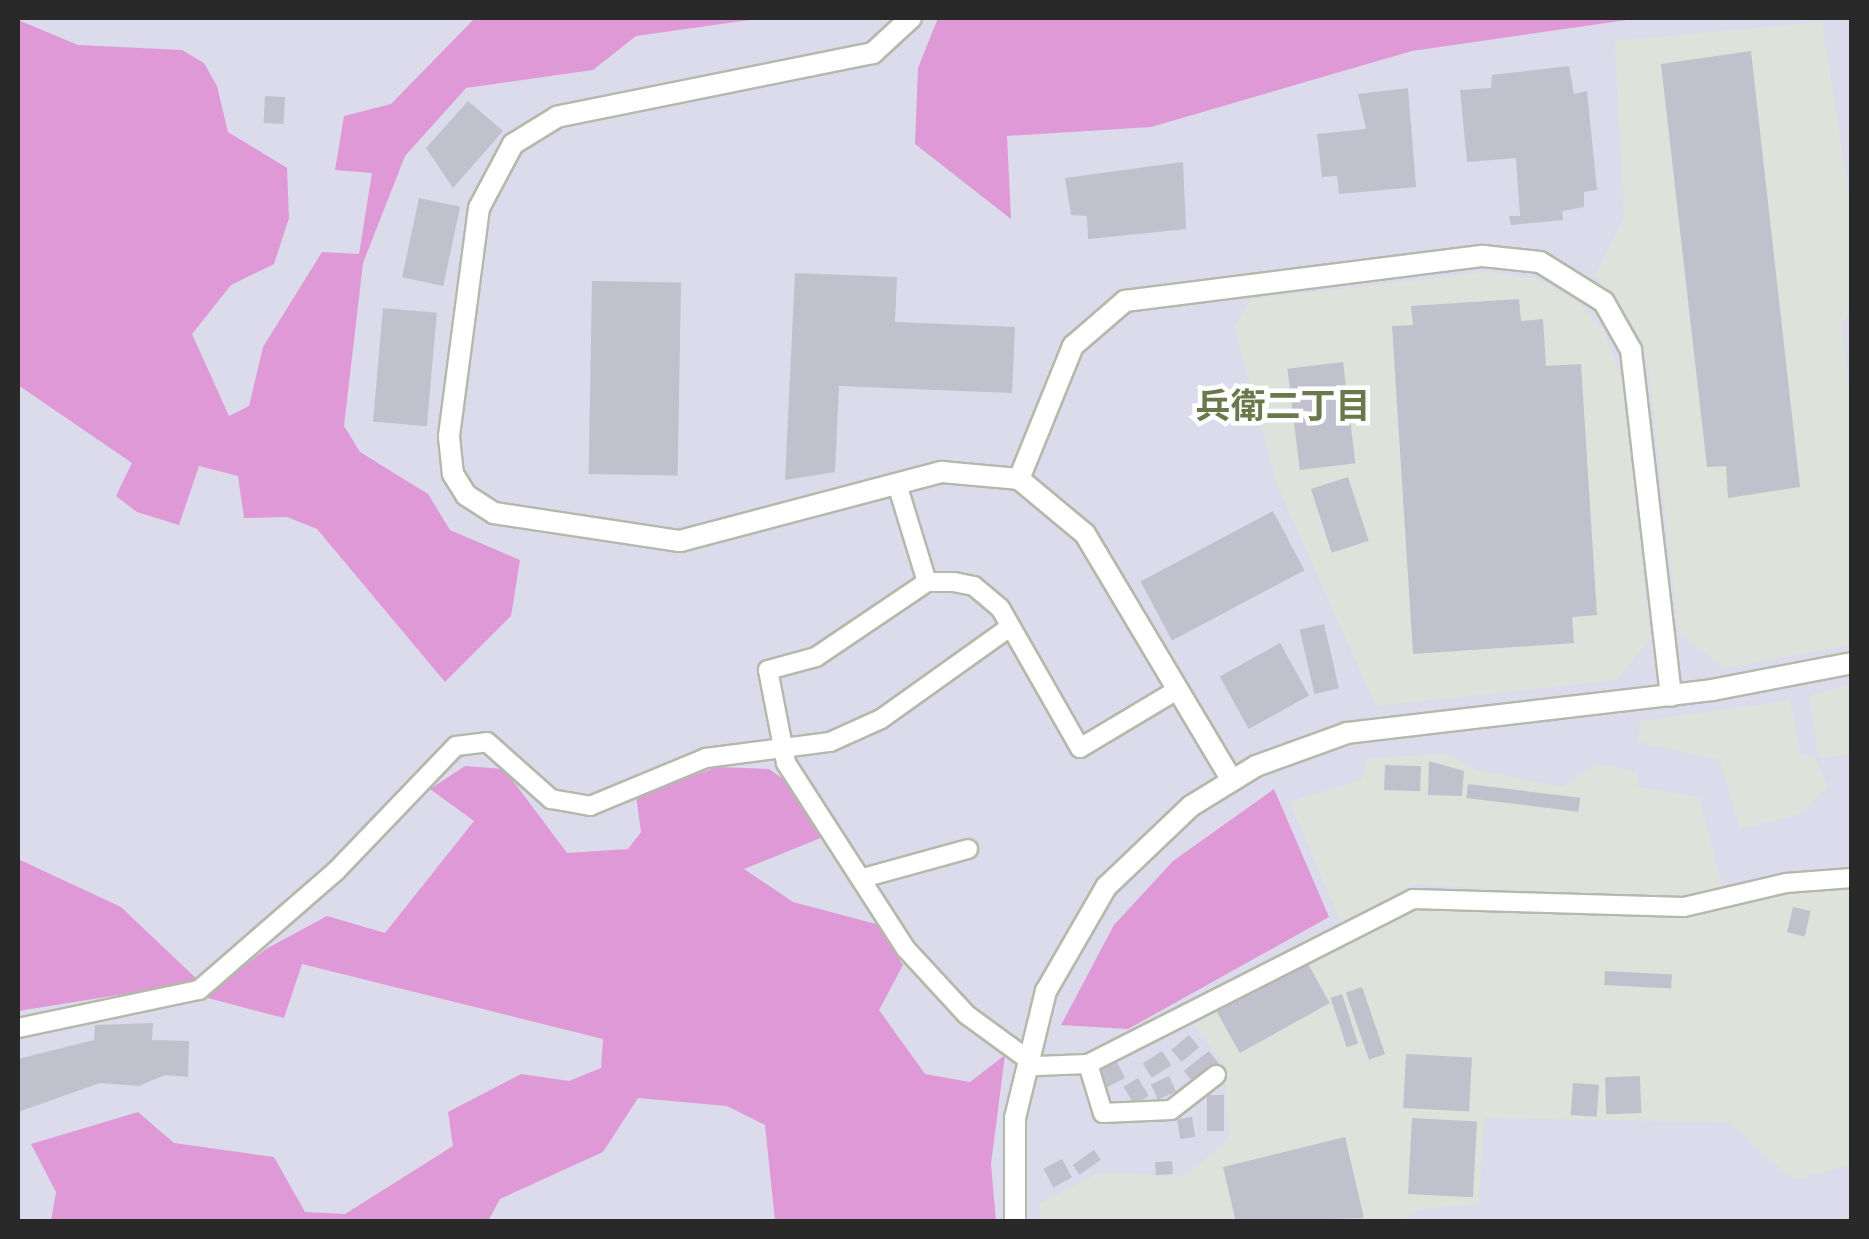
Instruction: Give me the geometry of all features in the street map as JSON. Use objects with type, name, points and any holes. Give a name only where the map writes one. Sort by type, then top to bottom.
[{"type":"street","points":[[911,18],[873,52],[557,118],[513,144],[480,208],[448,450],[466,495],[494,513],[651,540],[714,538],[957,470],[1019,479],[1085,534],[1231,779]]},
{"type":"street","points":[[1019,479],[1074,346],[1125,301],[1163,290],[1483,256],[1540,262],[1604,302],[1631,350],[1671,696]]},
{"type":"street","points":[[897,484],[928,582]]},
{"type":"street","points":[[1178,690],[1080,748],[1010,626],[974,586],[928,582],[816,657],[768,670],[782,752],[863,878],[936,984],[1024,1059],[1088,1064],[1412,899],[1684,908],[1786,883],[1852,878]]},
{"type":"street","points":[[18,1028],[200,990],[336,871],[456,746],[498,747],[542,792],[573,809],[692,762],[782,752],[882,719],[1010,626]]},
{"type":"street","points":[[1016,1222],[1014,1118],[1024,1059],[1059,962],[1106,887],[1168,824],[1231,779],[1347,733],[1671,696],[1852,663]]},
{"type":"street","points":[[863,878],[968,849]]},
{"type":"street","points":[[1088,1064],[1104,1114],[1171,1110],[1216,1075]]},
{"type":"shaded area","points":[[475,18],[764,18],[636,36],[593,70],[466,88],[405,156],[363,263],[344,426],[360,452],[428,494],[450,530],[520,560],[511,616],[445,682],[317,529],[287,517],[244,518],[238,476],[199,466],[179,525],[137,512],[116,496],[132,463],[18,385],[18,20],[78,45],[182,50],[204,63],[217,86],[228,132],[287,168],[289,218],[274,264],[231,285],[192,334],[229,416],[249,406],[263,347],[322,252],[359,254],[372,173],[335,170],[344,116],[391,104]]},
{"type":"shaded area","points":[[938,18],[1641,18],[1412,51],[1151,127],[1007,136],[1011,219],[915,144],[918,68]]},
{"type":"shaded area","points":[[1822,22],[1851,208],[1851,309],[1841,324],[1852,417],[1851,645],[1724,668],[1679,633],[1648,364],[1635,329],[1595,275],[1624,217],[1615,41]]},
{"type":"shaded area","points":[[1488,272],[1538,279],[1576,300],[1604,331],[1622,381],[1650,639],[1617,680],[1376,706],[1278,487],[1234,326],[1252,299]]},
{"type":"shaded area","points":[[1851,684],[1851,754],[1819,758],[1809,696]]},
{"type":"shaded area","points":[[1790,700],[1800,754],[1814,757],[1828,787],[1800,814],[1740,829],[1720,760],[1638,742],[1641,721]]},
{"type":"shaded area","points":[[1448,754],[1476,770],[1563,787],[1597,764],[1638,772],[1637,787],[1699,797],[1723,889],[1674,901],[1415,884],[1341,923],[1290,802],[1362,779],[1367,758]]},
{"type":"shaded area","points":[[465,766],[504,769],[567,853],[628,849],[641,832],[636,796],[717,767],[769,769],[797,789],[823,837],[744,869],[793,902],[876,924],[903,965],[879,1010],[925,1074],[970,1082],[1005,1055],[991,1164],[996,1221],[775,1221],[765,1125],[727,1106],[638,1098],[603,1152],[500,1199],[488,1221],[51,1221],[56,1192],[31,1144],[138,1112],[174,1143],[274,1157],[305,1212],[345,1214],[453,1146],[448,1112],[521,1074],[569,1081],[601,1068],[603,1039],[302,964],[284,1018],[204,997],[266,949],[327,916],[385,933],[474,821],[430,789]]},
{"type":"shaded area","points":[[1274,789],[1329,917],[1128,1029],[1061,1025],[1114,925],[1173,861]]},
{"type":"shaded area","points":[[18,859],[121,907],[200,982],[18,1011]]},
{"type":"shaded area","points":[[1815,885],[1851,888],[1851,1165],[1793,1180],[1729,1122],[1484,1118],[1479,1204],[1418,1209],[1402,1222],[1040,1222],[1040,1203],[1098,1173],[1186,1176],[1229,1138],[1224,1064],[1193,1025],[1415,904],[1578,913]]},
{"type":"building","points":[[1751,51],[1800,487],[1728,498],[1726,466],[1707,467],[1661,64]]},
{"type":"building","points":[[1569,66],[1574,94],[1587,91],[1597,190],[1584,192],[1584,207],[1562,211],[1563,220],[1511,225],[1509,216],[1520,216],[1516,158],[1467,162],[1460,90],[1491,88],[1492,75]]},
{"type":"building","points":[[1408,88],[1416,187],[1339,194],[1337,176],[1322,177],[1317,134],[1366,129],[1358,94]]},
{"type":"building","points":[[265,96],[285,97],[284,124],[264,123]]},
{"type":"building","points":[[468,101],[503,131],[453,188],[426,148]]},
{"type":"building","points":[[1183,162],[1186,229],[1088,239],[1087,216],[1071,215],[1065,178]]},
{"type":"building","points":[[419,198],[460,207],[443,286],[402,277]]},
{"type":"building","points":[[795,273],[897,277],[895,322],[1015,327],[1012,393],[839,386],[835,472],[785,480]]},
{"type":"building","points":[[592,281],[681,283],[678,476],[589,474]]},
{"type":"building","points":[[1519,299],[1521,321],[1543,319],[1546,366],[1581,364],[1597,615],[1572,617],[1574,643],[1413,654],[1392,326],[1413,325],[1411,306]]},
{"type":"building","points":[[383,308],[437,313],[427,426],[373,422]]},
{"type":"building","points":[[1343,362],[1355,463],[1300,470],[1287,369]]},
{"type":"building","points":[[1348,477],[1369,541],[1332,553],[1311,489]]},
{"type":"building","points":[[1273,511],[1304,570],[1172,641],[1141,581]]},
{"type":"building","points":[[1324,624],[1339,688],[1314,694],[1300,630]]},
{"type":"building","points":[[1280,643],[1309,695],[1249,729],[1220,676]]},
{"type":"building","points":[[1429,761],[1464,771],[1462,796],[1428,795]]},
{"type":"building","points":[[1385,765],[1421,766],[1420,791],[1384,790]]},
{"type":"building","points":[[1468,784],[1580,798],[1578,812],[1466,798]]},
{"type":"building","points":[[1793,907],[1811,911],[1805,936],[1787,932]]},
{"type":"building","points":[[1307,962],[1330,1003],[1240,1053],[1217,1012]]},
{"type":"building","points":[[1605,971],[1672,975],[1671,988],[1604,985]]},
{"type":"building","points":[[1362,987],[1385,1054],[1369,1060],[1346,993]]},
{"type":"building","points":[[1342,994],[1358,1043],[1347,1047],[1331,998]]},
{"type":"building","points":[[153,1023],[152,1040],[189,1041],[188,1077],[165,1075],[139,1086],[100,1083],[18,1112],[18,1059],[94,1040],[95,1025]]},
{"type":"building","points":[[1189,1035],[1199,1047],[1182,1062],[1171,1050]]},
{"type":"building","points":[[1162,1051],[1171,1065],[1152,1078],[1143,1064]]},
{"type":"building","points":[[1209,1051],[1219,1064],[1194,1083],[1184,1071]]},
{"type":"building","points":[[1406,1054],[1472,1057],[1469,1111],[1403,1108]]},
{"type":"building","points":[[1117,1062],[1125,1078],[1106,1088],[1097,1072]]},
{"type":"building","points":[[1169,1076],[1176,1091],[1158,1100],[1151,1084]]},
{"type":"building","points":[[1640,1076],[1641,1113],[1606,1114],[1605,1077]]},
{"type":"building","points":[[1138,1078],[1149,1096],[1134,1105],[1123,1087]]},
{"type":"building","points":[[1573,1083],[1599,1085],[1597,1117],[1571,1115]]},
{"type":"building","points":[[1207,1095],[1224,1095],[1224,1131],[1207,1131]]},
{"type":"building","points":[[1192,1117],[1195,1137],[1180,1139],[1177,1119]]},
{"type":"building","points":[[1412,1118],[1477,1121],[1473,1197],[1408,1194]]},
{"type":"building","points":[[1345,1137],[1364,1218],[1236,1222],[1223,1167]]},
{"type":"building","points":[[1094,1150],[1101,1160],[1080,1175],[1073,1165]]},
{"type":"building","points":[[1062,1159],[1072,1178],[1053,1187],[1043,1169]]},
{"type":"building","points":[[1172,1161],[1173,1174],[1156,1175],[1155,1162]]},
{"type":"district","name":"兵衛二丁目","points":[[1283,406]]}]
